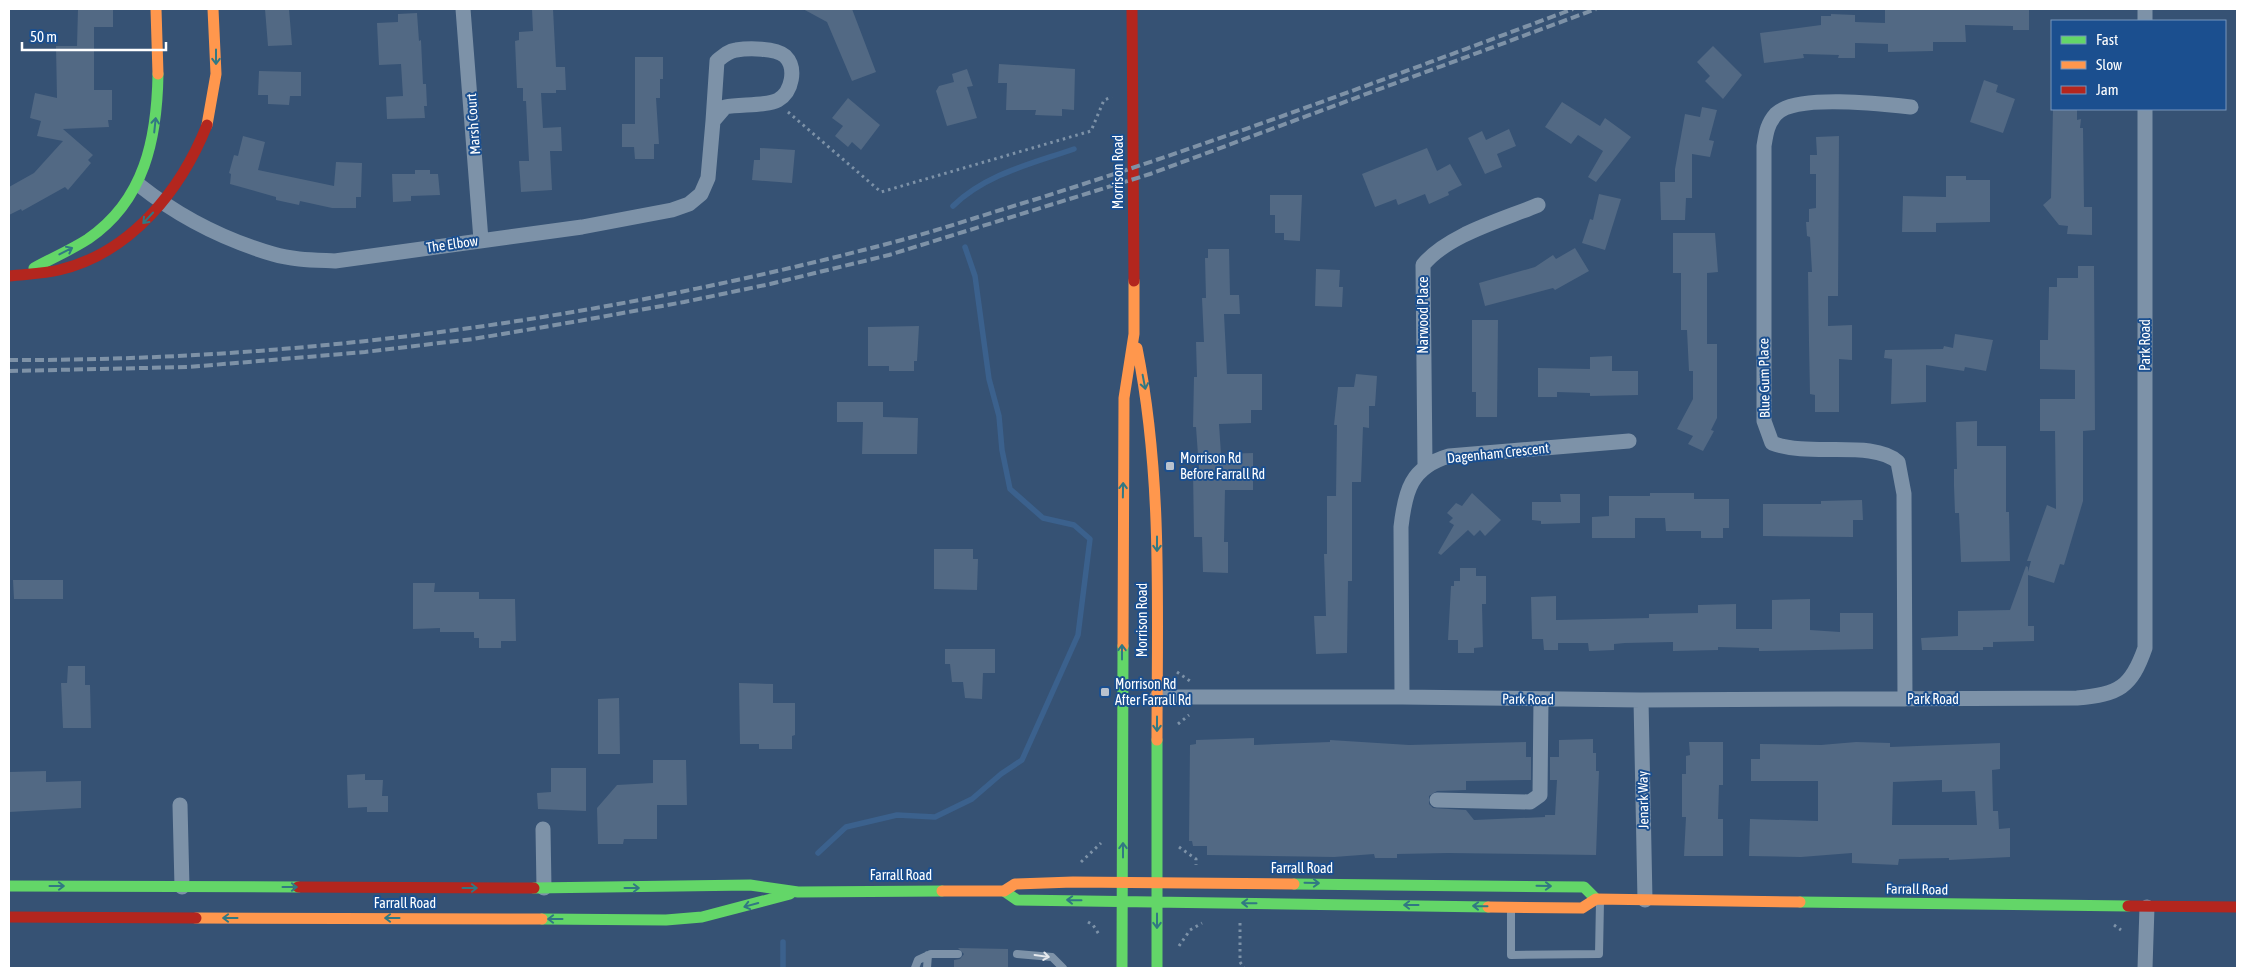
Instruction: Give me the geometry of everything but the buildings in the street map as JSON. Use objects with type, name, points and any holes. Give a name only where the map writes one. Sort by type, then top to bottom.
[{"type":"main road","points":[[23,274],[94,235],[125,206],[139,185],[151,153],[156,126],[156,9]]},
{"type":"main road","points":[[9,276],[43,274],[86,260],[115,245],[140,228],[162,203],[185,171],[205,132],[214,96],[217,55],[213,9]]},
{"type":"main road","name":"Morrison Road","points":[[1122,968],[1124,398],[1134,334],[1132,9]]},
{"type":"main road","name":"Morrison Road","points":[[1134,334],[1145,386],[1152,441],[1156,514],[1158,698],[1157,968]]},
{"type":"main road","name":"Farrall Road","points":[[9,886],[544,888],[580,896],[684,895],[750,886],[798,892],[1004,891],[1015,884],[1123,882],[1511,896],[1582,908],[1598,899],[2237,907]]},
{"type":"main road","name":"Farrall Road","points":[[1004,891],[1017,900],[1157,902],[1511,896],[1584,886],[1598,899]]},
{"type":"main road","points":[[337,887],[338,918]]},
{"type":"main road","points":[[445,888],[446,919]]},
{"type":"main road","name":"Farrall Road","points":[[9,917],[686,918],[750,906],[798,892]]},
{"type":"main road","points":[[684,895],[686,918]]},
{"type":"main road","points":[[580,896],[580,919]]},
{"type":"street","name":"Marsh Court","points":[[463,9],[482,240]]},
{"type":"street","name":"The Elbow","points":[[139,185],[162,203],[213,230],[274,254],[303,260],[335,261],[582,227],[672,210],[689,204],[701,194],[708,178],[717,61],[725,53],[736,50],[775,51],[786,57],[792,68],[792,82],[786,94],[777,101]]},
{"type":"street","points":[[713,121],[726,107],[777,101]]},
{"type":"street","name":"Blue Gum Place","points":[[1905,699],[1904,494],[1898,462],[1880,452],[1809,451],[1781,446],[1772,443],[1764,421],[1764,146],[1767,128],[1777,113],[1793,106],[1861,102],[1911,107]]},
{"type":"street","name":"Park Road","points":[[1158,698],[1905,699],[2098,696],[2120,688],[2136,673],[2145,648],[2145,110]]},
{"type":"street","name":"Narwood Place","points":[[1425,466],[1423,265],[1431,255],[1454,241],[1538,205]]},
{"type":"street","name":"Dagenham Crescent","points":[[1425,466],[1449,456],[1629,441]]},
{"type":"street","points":[[1402,697],[1401,527],[1404,501],[1408,489],[1425,466]]},
{"type":"street","points":[[1437,800],[1530,802],[1540,795],[1541,699]]},
{"type":"street","name":"Jenark Way","points":[[1641,700],[1645,900]]},
{"type":"street","points":[[180,805],[182,886]]},
{"type":"street","points":[[543,828],[544,888]]},
{"type":"street","points":[[2145,968],[2147,907]]},
{"type":"lane","points":[[1511,896],[1511,955],[1599,954],[1598,899]]},
{"type":"lane","points":[[915,968],[918,960],[928,956],[958,954]]},
{"type":"lane","points":[[1017,954],[1052,957],[1063,968]]},
{"type":"lane","points":[[928,956],[928,968]]},
{"type":"path","points":[[777,101],[881,192],[1091,130],[1104,100],[1112,98],[1112,89]]},
{"type":"path","points":[[1240,915],[1240,962],[1244,968]]},
{"type":"waterway","points":[[953,206],[966,195],[994,178],[1074,149]]},
{"type":"waterway","points":[[818,853],[846,827],[897,815],[935,817],[972,799],[1001,774],[1022,760],[1078,635],[1090,539],[1074,525],[1043,518],[1010,489],[1002,450],[999,416],[989,379],[975,276],[965,247]]},
{"type":"waterway","points":[[783,942],[783,968]]},
{"type":"railway","points":[[9,360],[234,353],[346,343],[457,330],[568,313],[679,292],[789,268],[915,236],[1098,179],[1303,109],[1573,9]]},
{"type":"railway","points":[[9,371],[189,367],[365,352],[473,339],[684,302],[770,284],[889,255],[1150,174],[1596,9]]},
{"type":"traffic: fast","points":[[34,268],[88,239],[123,206],[135,187],[144,166],[150,144],[155,121],[158,74]]},
{"type":"traffic: fast","points":[[1122,968],[1123,646]]},
{"type":"traffic: fast","points":[[1157,740],[1157,968]]},
{"type":"traffic: fast","points":[[1294,884],[1584,887],[1596,899]]},
{"type":"traffic: fast","points":[[534,888],[750,885],[798,892],[942,891]]},
{"type":"traffic: fast","points":[[9,886],[298,887]]},
{"type":"traffic: fast","points":[[1004,891],[1017,900],[1488,907]]},
{"type":"traffic: fast","points":[[542,919],[666,920],[702,917],[790,894]]},
{"type":"traffic: fast","points":[[1800,902],[2128,906]]},
{"type":"traffic: slow","points":[[156,9],[158,74]]},
{"type":"traffic: slow","points":[[207,125],[216,74],[213,9]]},
{"type":"traffic: slow","points":[[1123,646],[1124,398],[1134,334],[1134,281]]},
{"type":"traffic: slow","points":[[1137,348],[1151,445],[1155,494],[1158,592],[1157,740]]},
{"type":"traffic: slow","points":[[942,891],[1004,891],[1015,884],[1073,882],[1294,884]]},
{"type":"traffic: slow","points":[[1488,907],[1582,908],[1596,899],[1800,902]]},
{"type":"traffic: slow","points":[[196,918],[542,919]]},
{"type":"traffic: jam","points":[[1132,9],[1134,281]]},
{"type":"traffic: jam","points":[[9,276],[59,270],[85,262],[131,234],[168,195],[183,173],[207,125]]},
{"type":"traffic: jam","points":[[298,887],[534,888]]},
{"type":"traffic: jam","points":[[2128,906],[2237,907]]},
{"type":"traffic: jam","points":[[9,917],[196,918]]},
{"type":"place","name":"Morrison Rd Before Farrall Rd","points":[[1170,466]]},
{"type":"place","name":"Morrison Rd After Farrall Rd","points":[[1105,692]]}]
